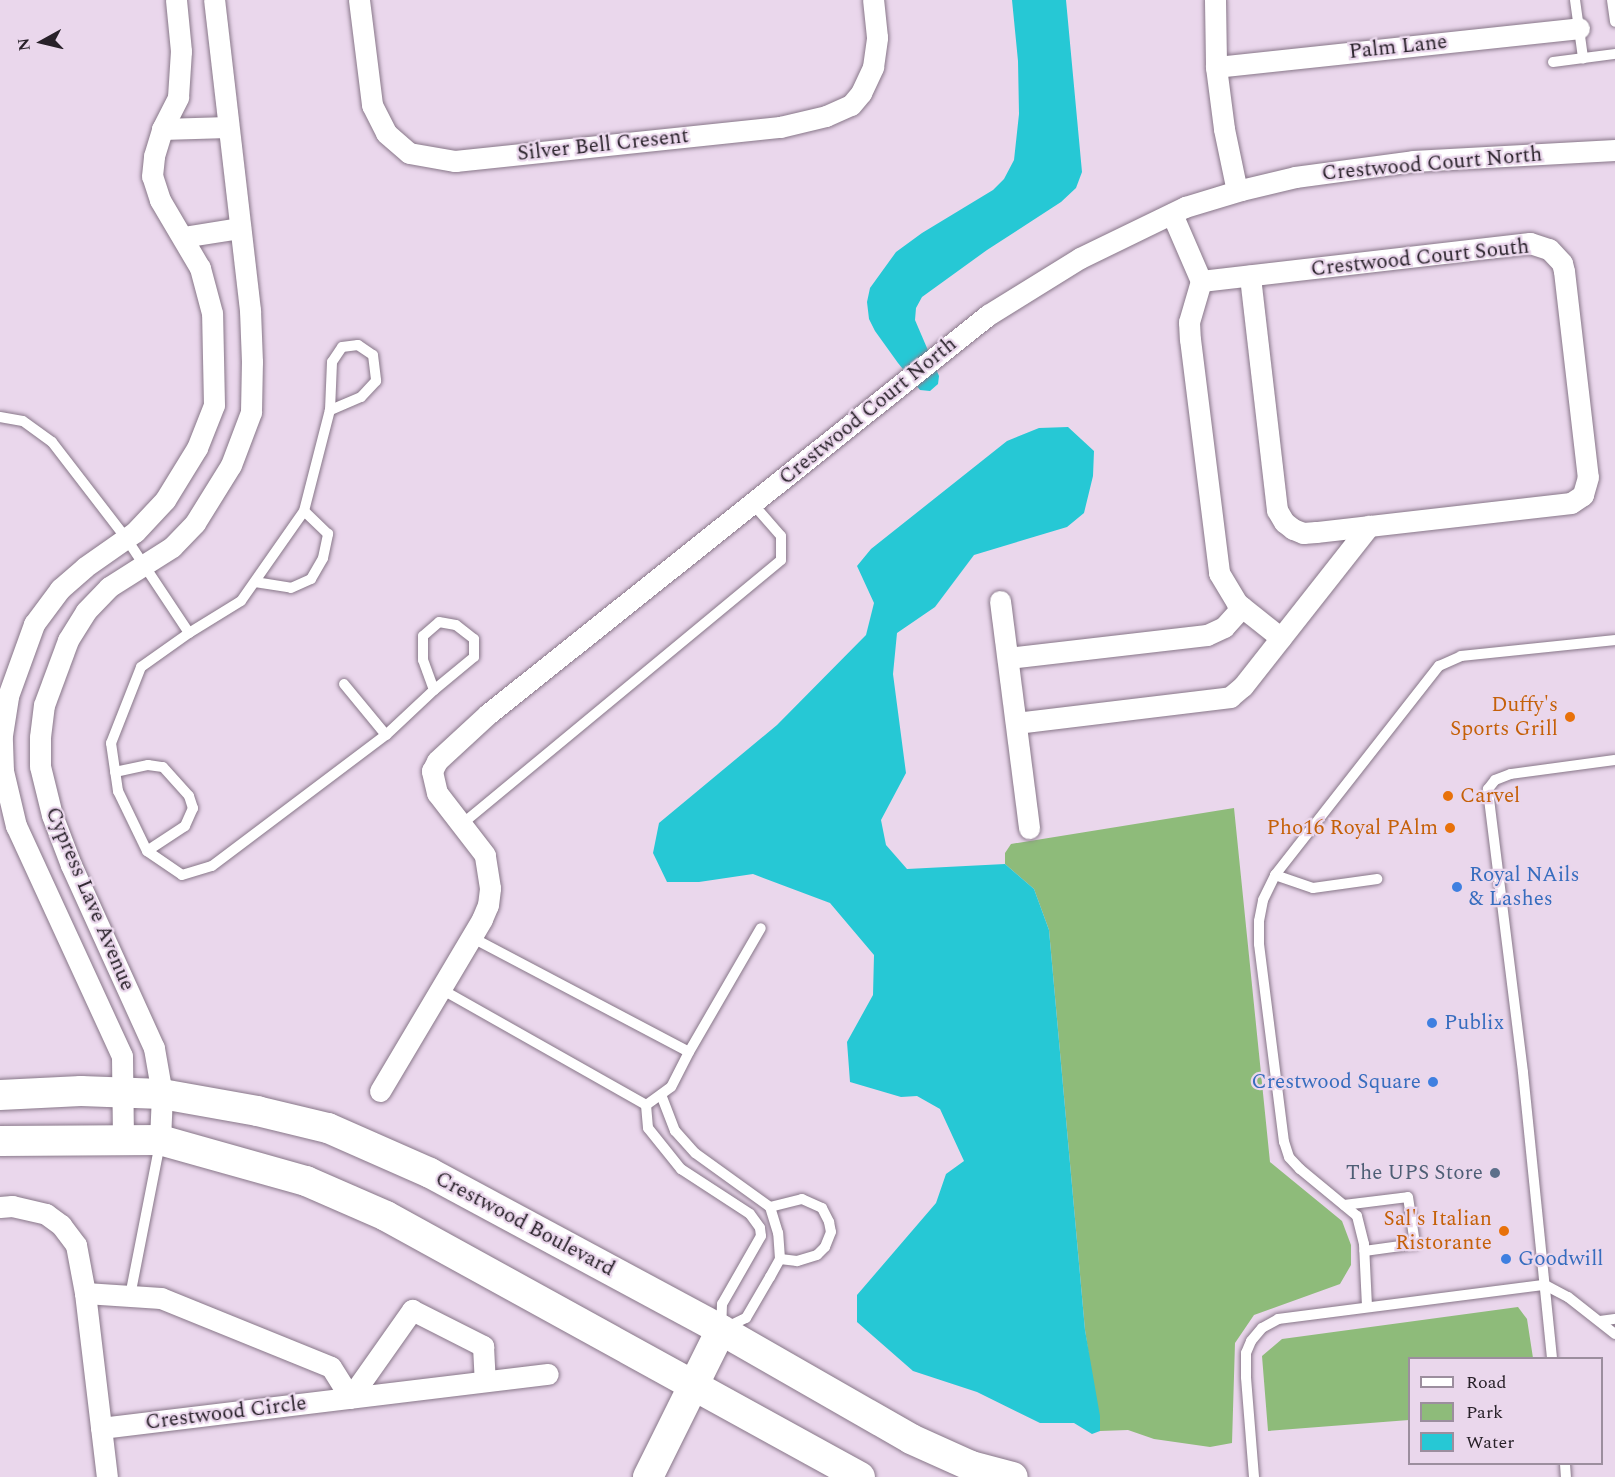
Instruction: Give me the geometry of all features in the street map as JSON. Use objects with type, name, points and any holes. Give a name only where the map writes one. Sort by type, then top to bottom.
[{"type":"main road","name":"Crestwood Boulevard","points":[[0,1095],[81,1091],[162,1094],[257,1111],[328,1128],[430,1173],[721,1330],[911,1439],[971,1466],[1013,1477]]},
{"type":"main road","points":[[0,1142],[160,1140],[306,1181],[386,1216],[860,1477]]},
{"type":"main road","points":[[648,1477],[721,1330]]},
{"type":"street","name":"Cypress Lave Avenue","points":[[123,1139],[122,1056],[16,826],[3,771],[2,735],[8,696],[34,624],[60,589],[151,517],[187,467],[214,405],[212,313],[200,268],[160,200],[152,176],[154,156],[162,129],[178,97],[181,51],[176,0]]},
{"type":"street","name":"Cypress Lave Avenue","points":[[160,1140],[162,1094],[154,1048],[71,865],[52,815],[40,766],[40,737],[44,705],[68,640],[86,610],[109,587],[172,547],[195,524],[231,465],[251,412],[250,320],[214,0]]},
{"type":"street","name":"Silver Bell Cresent","points":[[359,0],[372,105],[386,133],[409,153],[455,161],[780,127],[826,116],[851,105],[861,93],[873,67],[877,37],[873,0]]},
{"type":"street","points":[[1215,0],[1216,66],[1224,129],[1237,191]]},
{"type":"street","name":"Palm Lane","points":[[1216,66],[1579,28]]},
{"type":"street","points":[[162,129],[228,127]]},
{"type":"street","name":"Crestwood Court North","points":[[380,1090],[488,905],[489,881],[484,855],[437,793],[432,771],[437,761],[488,714],[988,315],[1080,258],[1172,214],[1237,191],[1295,177],[1381,165],[1615,150]]},
{"type":"street","points":[[1172,214],[1201,281],[1190,322],[1190,339],[1220,573],[1229,593],[1242,607],[1281,638]]},
{"type":"street","points":[[183,237],[240,228]]},
{"type":"street","name":"Crestwood Court South","points":[[1201,281],[1530,243],[1549,249],[1562,263],[1588,477],[1583,495],[1571,503],[1303,533],[1284,522],[1277,510],[1250,276]]},
{"type":"street","points":[[1016,723],[1225,699],[1237,693],[1369,526]]},
{"type":"street","points":[[1000,601],[1029,828]]},
{"type":"street","points":[[1008,658],[1207,635],[1224,627],[1242,607]]},
{"type":"street","points":[[0,1207],[12,1206],[46,1214],[62,1225],[76,1245],[85,1293],[107,1477]]},
{"type":"street","points":[[85,1293],[161,1298],[331,1367],[350,1398],[412,1310],[483,1346],[485,1381]]},
{"type":"street","name":"Crestwood Circle","points":[[101,1428],[548,1374]]},
{"type":"lane","points":[[1575,0],[1583,58]]},
{"type":"lane","points":[[1612,0],[1615,22]]},
{"type":"lane","points":[[1553,62],[1615,54]]},
{"type":"lane","points":[[330,410],[362,397],[376,381],[373,355],[358,345],[342,346],[332,362],[330,410],[304,511],[241,601],[189,633],[141,667],[111,743],[118,791],[147,851],[182,875],[212,866],[386,735],[434,690],[474,657],[474,639],[456,625],[439,622],[423,636],[423,660],[434,690]]},
{"type":"lane","points":[[0,417],[23,421],[52,442],[126,538],[189,633]]},
{"type":"lane","points":[[462,824],[781,560],[782,536],[753,504]]},
{"type":"lane","points":[[255,582],[291,588],[311,579],[323,558],[328,534],[304,511]]},
{"type":"lane","points":[[1367,1306],[1364,1251],[1357,1216],[1289,1157],[1284,1142],[1258,921],[1263,900],[1275,875],[1439,666],[1461,656],[1615,640]]},
{"type":"lane","points":[[344,684],[386,735]]},
{"type":"lane","points":[[1552,1357],[1522,1064],[1488,789],[1495,780],[1511,774],[1615,760]]},
{"type":"lane","points":[[1593,764],[1615,765]]},
{"type":"lane","points":[[115,772],[148,765],[163,766],[189,796],[193,808],[185,826],[147,851]]},
{"type":"lane","points":[[1275,875],[1313,888],[1377,879]]},
{"type":"lane","points":[[646,1105],[671,1087],[761,928]]},
{"type":"lane","points":[[471,937],[689,1052]]},
{"type":"lane","points":[[441,989],[646,1105]]},
{"type":"lane","points":[[646,1105],[648,1128],[681,1169],[750,1214],[760,1228],[761,1236],[722,1304],[721,1330],[746,1318],[780,1259],[778,1233],[770,1207],[692,1149],[675,1131],[661,1095]]},
{"type":"lane","points":[[130,1296],[160,1140]]},
{"type":"lane","points":[[676,1162],[692,1149]]},
{"type":"lane","points":[[1344,1205],[1408,1197],[1415,1244],[1364,1251]]},
{"type":"lane","points":[[770,1207],[802,1199],[822,1208],[830,1222],[831,1232],[825,1247],[817,1255],[797,1261],[780,1259]]},
{"type":"lane","points":[[1254,1477],[1246,1353],[1251,1341],[1262,1328],[1278,1319],[1545,1285],[1568,1297],[1615,1334]]},
{"type":"lane","points":[[1600,1321],[1615,1319]]},
{"type":"green space","points":[[1234,808],[1270,1162],[1342,1221],[1351,1245],[1351,1265],[1340,1284],[1254,1315],[1235,1343],[1232,1443],[1210,1447],[1154,1439],[1128,1430],[1100,1431],[1085,1330],[1049,930],[1034,889],[1005,864],[1005,853],[1011,844]]},
{"type":"green space","points":[[1518,1307],[1527,1319],[1533,1357],[1408,1357],[1408,1420],[1268,1431],[1262,1356],[1282,1339]]},
{"type":"water","points":[[1012,0],[1066,0],[1082,172],[1076,188],[1061,202],[987,250],[922,297],[916,308],[915,320],[939,376],[938,384],[930,391],[920,390],[875,331],[869,319],[867,302],[870,288],[896,252],[922,233],[993,190],[1004,179],[1014,160],[1019,114],[1018,61]]},
{"type":"water","points":[[1068,427],[1094,451],[1093,476],[1084,513],[1067,527],[974,555],[935,607],[897,633],[893,674],[906,773],[881,820],[886,845],[907,869],[1005,864],[1034,889],[1049,930],[1085,1330],[1100,1416],[1100,1431],[1092,1434],[1074,1423],[1040,1423],[977,1392],[913,1371],[857,1322],[857,1295],[936,1203],[946,1174],[964,1161],[940,1109],[917,1096],[901,1097],[850,1082],[847,1042],[873,995],[874,955],[830,903],[753,874],[699,882],[667,882],[653,853],[659,823],[777,725],[866,635],[874,603],[857,566],[871,549],[1007,441],[1039,428]]},
{"type":"place","name":"Duffy's Sports Grill","points":[[1570,717]]},
{"type":"place","name":"Carvel","points":[[1448,796]]},
{"type":"place","name":"Pho16 Royal PAlm","points":[[1450,828]]},
{"type":"place","name":"Royal NAils & Lashes","points":[[1457,887]]},
{"type":"place","name":"Publix","points":[[1432,1023]]},
{"type":"place","name":"Crestwood Square","points":[[1433,1082]]},
{"type":"place","name":"The UPS Store","points":[[1495,1173]]},
{"type":"place","name":"Sal's Italian Ristorante","points":[[1504,1231]]},
{"type":"place","name":"Goodwill","points":[[1506,1259]]}]
